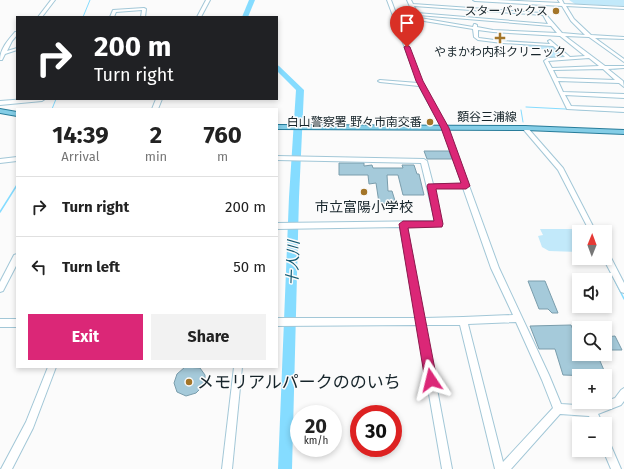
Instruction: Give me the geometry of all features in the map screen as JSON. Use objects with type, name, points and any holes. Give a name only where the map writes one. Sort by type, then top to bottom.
[{"type":"main road","points":[[0,111],[16,114]]},
{"type":"main road","name":"額谷三浦線","points":[[278,127],[526,128],[624,132]]},
{"type":"street","points":[[41,16],[53,0]]},
{"type":"street","points":[[200,16],[208,0]]},
{"type":"street","points":[[389,0],[422,84],[445,128],[495,268],[558,409]]},
{"type":"street","points":[[409,0],[418,19]]},
{"type":"street","points":[[553,45],[478,39],[476,37],[474,0],[537,2],[563,5],[624,8]]},
{"type":"street","points":[[560,0],[572,20],[591,37],[624,61]]},
{"type":"street","points":[[537,2],[543,14],[562,36],[605,68],[622,84]]},
{"type":"street","points":[[412,5],[543,14]]},
{"type":"street","points":[[112,16],[114,11],[144,9],[143,16]]},
{"type":"street","points":[[128,16],[129,10]]},
{"type":"street","points":[[416,14],[551,24]]},
{"type":"street","points":[[396,17],[418,19],[476,29],[543,35],[624,38]]},
{"type":"street","points":[[0,59],[10,40],[16,34]]},
{"type":"street","points":[[543,35],[569,58]]},
{"type":"street","points":[[4,53],[16,51]]},
{"type":"street","points":[[590,57],[548,58],[546,61],[569,108],[624,110]]},
{"type":"street","points":[[550,70],[624,67]]},
{"type":"street","points":[[555,79],[622,84]]},
{"type":"street","points":[[380,81],[422,84]]},
{"type":"street","points":[[562,93],[624,96]]},
{"type":"street","points":[[0,103],[32,100]]},
{"type":"street","points":[[526,128],[561,169],[590,225]]},
{"type":"street","points":[[278,158],[424,161],[439,224],[278,226]]},
{"type":"street","points":[[0,162],[16,159]]},
{"type":"street","points":[[431,186],[466,186]]},
{"type":"street","points":[[403,224],[447,469]]},
{"type":"street","points":[[0,289],[16,259]]},
{"type":"street","points":[[611,265],[624,290]]},
{"type":"street","points":[[278,322],[464,322],[518,318]]},
{"type":"street","points":[[464,322],[500,469]]},
{"type":"street","points":[[0,324],[16,323]]},
{"type":"street","points":[[6,469],[30,425],[52,368]]},
{"type":"street","points":[[227,469],[238,368]]},
{"type":"street","points":[[504,469],[558,409],[592,410],[618,402],[624,393]]},
{"type":"street","points":[[592,410],[595,417]]},
{"type":"street","points":[[611,457],[616,469]]},
{"type":"shaded area","points":[[569,0],[624,0],[624,6],[575,4]]},
{"type":"shaded area","points":[[511,43],[552,45],[566,57],[550,57],[546,50]]},
{"type":"shaded area","points":[[540,229],[572,229],[572,252],[549,251],[542,247],[538,236],[543,235]]},
{"type":"building","points":[[424,151],[449,151],[452,159],[427,159]]},
{"type":"building","points":[[339,163],[364,163],[364,166],[372,165],[373,168],[403,168],[402,165],[414,165],[417,174],[419,174],[424,195],[403,195],[398,175],[387,175],[388,191],[392,191],[396,204],[379,203],[376,183],[369,184],[368,175],[339,175]]},
{"type":"building","points":[[528,281],[545,281],[558,313],[552,313],[548,309],[539,309]]},
{"type":"building","points":[[571,325],[572,361],[600,361],[603,369],[572,369],[572,375],[563,375],[555,349],[539,349],[530,326]]},
{"type":"building","points":[[612,336],[615,336],[622,350],[612,350]]},
{"type":"building","name":"メモリアルパークののいち","points":[[184,368],[200,368],[205,375],[205,380],[196,393],[186,396],[177,392],[174,383],[177,374]]},
{"type":"waterway","points":[[83,16],[90,0]]},
{"type":"waterway","name":"十人川","points":[[245,16],[252,0]]},
{"type":"waterway","name":"十人川","points":[[278,68],[300,90],[294,197],[285,469]]},
{"type":"waterway","points":[[614,69],[624,68]]},
{"type":"waterway","points":[[52,108],[56,100]]},
{"type":"waterway","points":[[526,107],[624,112]]},
{"type":"waterway","points":[[521,110],[523,122]]},
{"type":"waterway","points":[[0,212],[16,187]]},
{"type":"waterway","points":[[607,265],[624,299]]},
{"type":"place","name":"スターバックス","points":[[556,11]]},
{"type":"place","name":"やまかわ内科クリニック","points":[[500,38]]},
{"type":"place","name":"白山警察署 野々市南交番","points":[[430,122]]},
{"type":"place","name":"市立富陽小学校","points":[[364,192]]},
{"type":"place","name":"メモリアルパークののいち","points":[[189,382]]},
{"type":"route","points":[[407,47],[420,81],[445,128],[466,186],[431,186],[439,224],[403,224],[431,380]]}]
